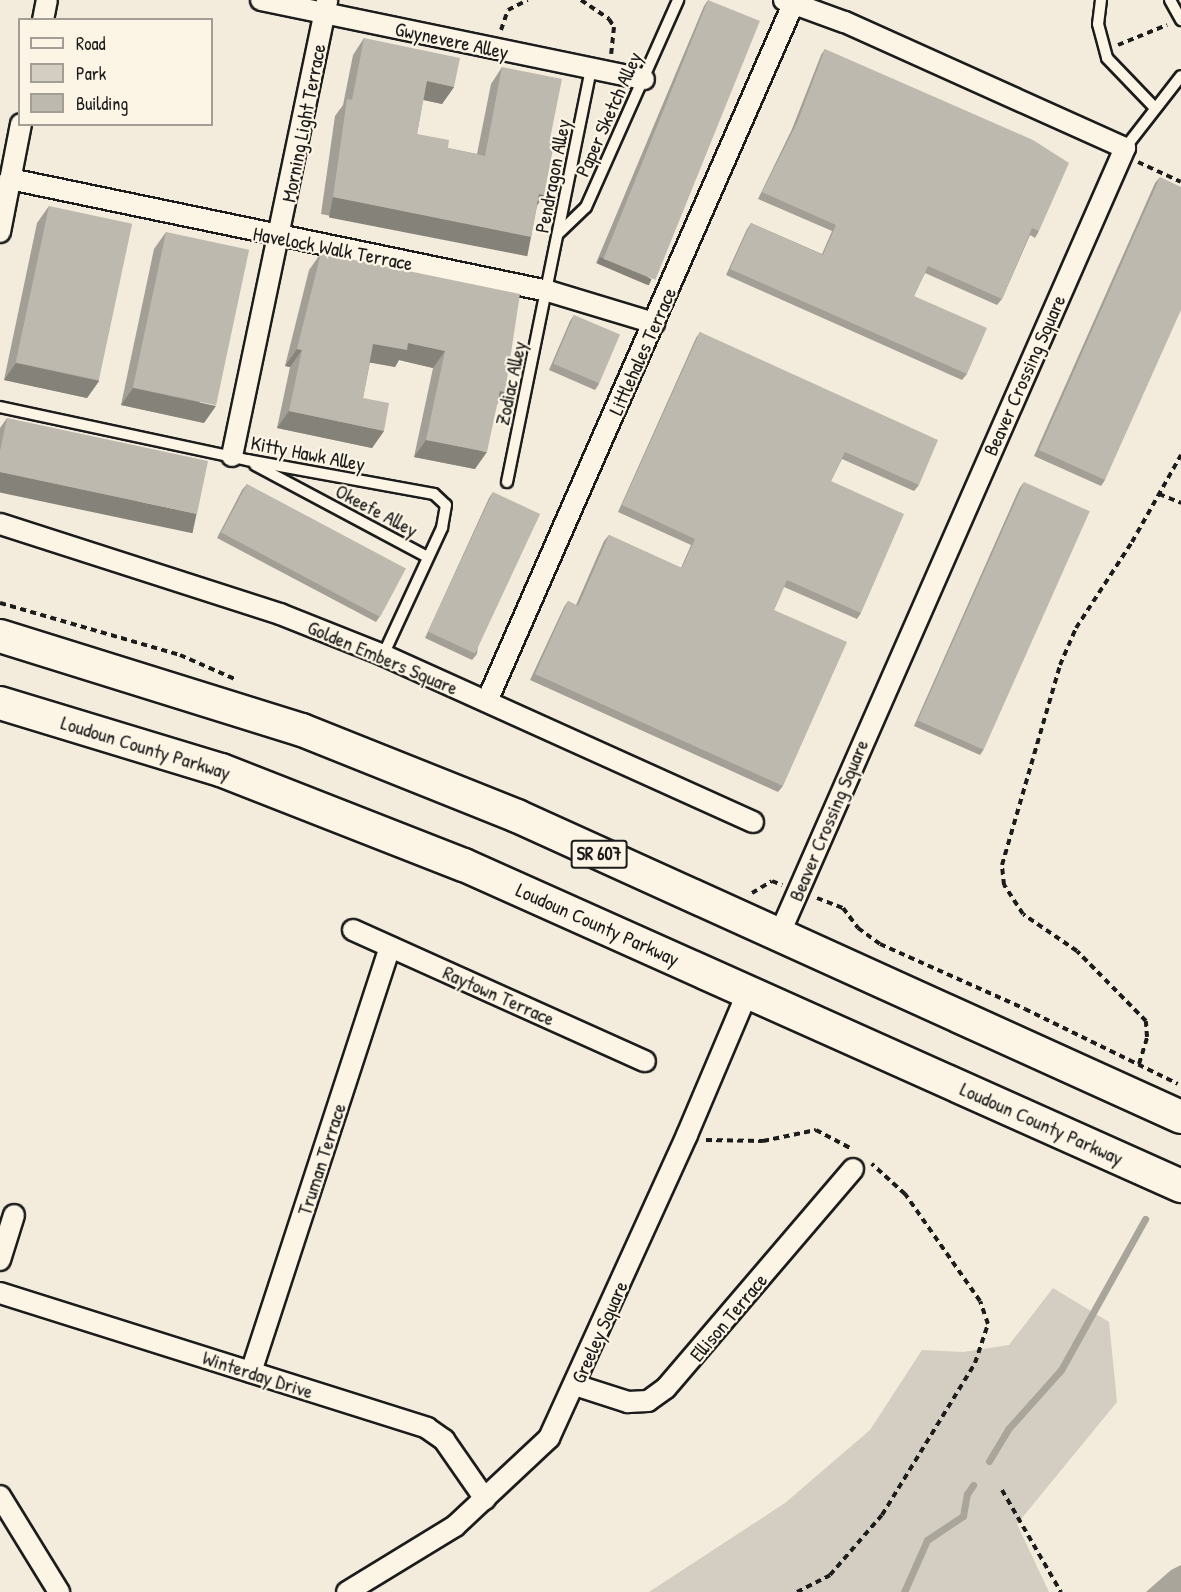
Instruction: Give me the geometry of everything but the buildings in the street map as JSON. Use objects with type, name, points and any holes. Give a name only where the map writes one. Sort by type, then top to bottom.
[{"type":"main road","name":"SR 607","points":[[0,636],[302,730],[517,816],[1181,1117]]},
{"type":"main road","name":"Loudoun County Parkway","points":[[0,703],[221,770],[314,804],[494,877],[1181,1186]]},
{"type":"street","points":[[43,18],[47,0]]},
{"type":"street","name":"Gwynevere Alley","points":[[261,0],[325,7],[497,49],[644,80]]},
{"type":"street","points":[[791,1],[1130,154]]},
{"type":"street","name":"Littlehales Terrace","points":[[487,701],[654,324],[791,1]]},
{"type":"street","name":"Morning Light Terrace","points":[[240,458],[325,7]]},
{"type":"street","points":[[0,232],[21,126]]},
{"type":"street","name":"Beaver Crossing Square","points":[[779,935],[1130,154]]},
{"type":"street","name":"Havelock Walk Terrace","points":[[10,179],[280,238],[548,291],[654,324]]},
{"type":"street","name":"Golden Embers Square","points":[[0,524],[280,614],[383,655],[753,822]]},
{"type":"street","name":"Raytown Terrace","points":[[353,930],[645,1061]]},
{"type":"street","name":"Truman Terrace","points":[[251,1372],[390,947]]},
{"type":"street","name":"Greeley Square","points":[[347,1592],[455,1526],[549,1438],[575,1386],[687,1135],[748,991]]},
{"type":"street","name":"Ellison Terrace","points":[[575,1386],[628,1402],[648,1401],[666,1389],[860,1160]]},
{"type":"street","points":[[0,1260],[14,1215]]},
{"type":"street","name":"Winterday Drive","points":[[0,1293],[427,1428],[444,1440],[485,1499]]},
{"type":"street","points":[[0,1496],[59,1592]]},
{"type":"lane","name":"Paper Sketch Alley","points":[[559,234],[586,207],[678,0]]},
{"type":"lane","points":[[1101,0],[1098,24],[1107,58],[1155,108]]},
{"type":"lane","points":[[1170,0],[1181,20]]},
{"type":"lane","name":"Pendragon Alley","points":[[548,291],[591,68]]},
{"type":"lane","points":[[1130,154],[1155,108],[1181,76]]},
{"type":"lane","name":"Zodiac Alley","points":[[507,482],[548,291]]},
{"type":"lane","name":"Kitty Hawk Alley","points":[[0,407],[240,458],[435,494],[446,505],[446,516],[383,655]]},
{"type":"lane","name":"Okeefe Alley","points":[[240,458],[427,557]]},
{"type":"path","points":[[497,49],[508,10],[528,0]]},
{"type":"path","points":[[581,0],[609,19],[614,27],[609,60]]},
{"type":"path","points":[[1115,46],[1167,25]]},
{"type":"path","points":[[1130,154],[1181,182]]},
{"type":"path","points":[[1139,1064],[1148,1037],[1146,1021],[1077,951],[1023,914],[1004,885],[1002,865],[1060,665],[1076,628],[1181,455]]},
{"type":"path","points":[[1159,494],[1181,503]]},
{"type":"path","points":[[687,1135],[699,1140],[763,1141],[816,1130],[905,1194],[980,1301],[988,1324],[975,1363],[882,1515],[830,1575],[797,1592]]},
{"type":"path","points":[[1002,1490],[1061,1592]]},
{"type":"green space","points":[[1053,1288],[1109,1322],[1117,1402],[1017,1524],[1049,1592],[649,1592],[785,1503],[870,1430],[922,1350],[963,1352],[1009,1345]]},
{"type":"shaded area","points":[[1181,1565],[1181,1592],[1146,1592],[1171,1570]]},
{"type":"waterway","points":[[989,1461],[1008,1429],[1061,1370],[1145,1219]]},
{"type":"waterway","points":[[904,1592],[927,1540],[963,1516],[967,1494],[973,1485]]}]
